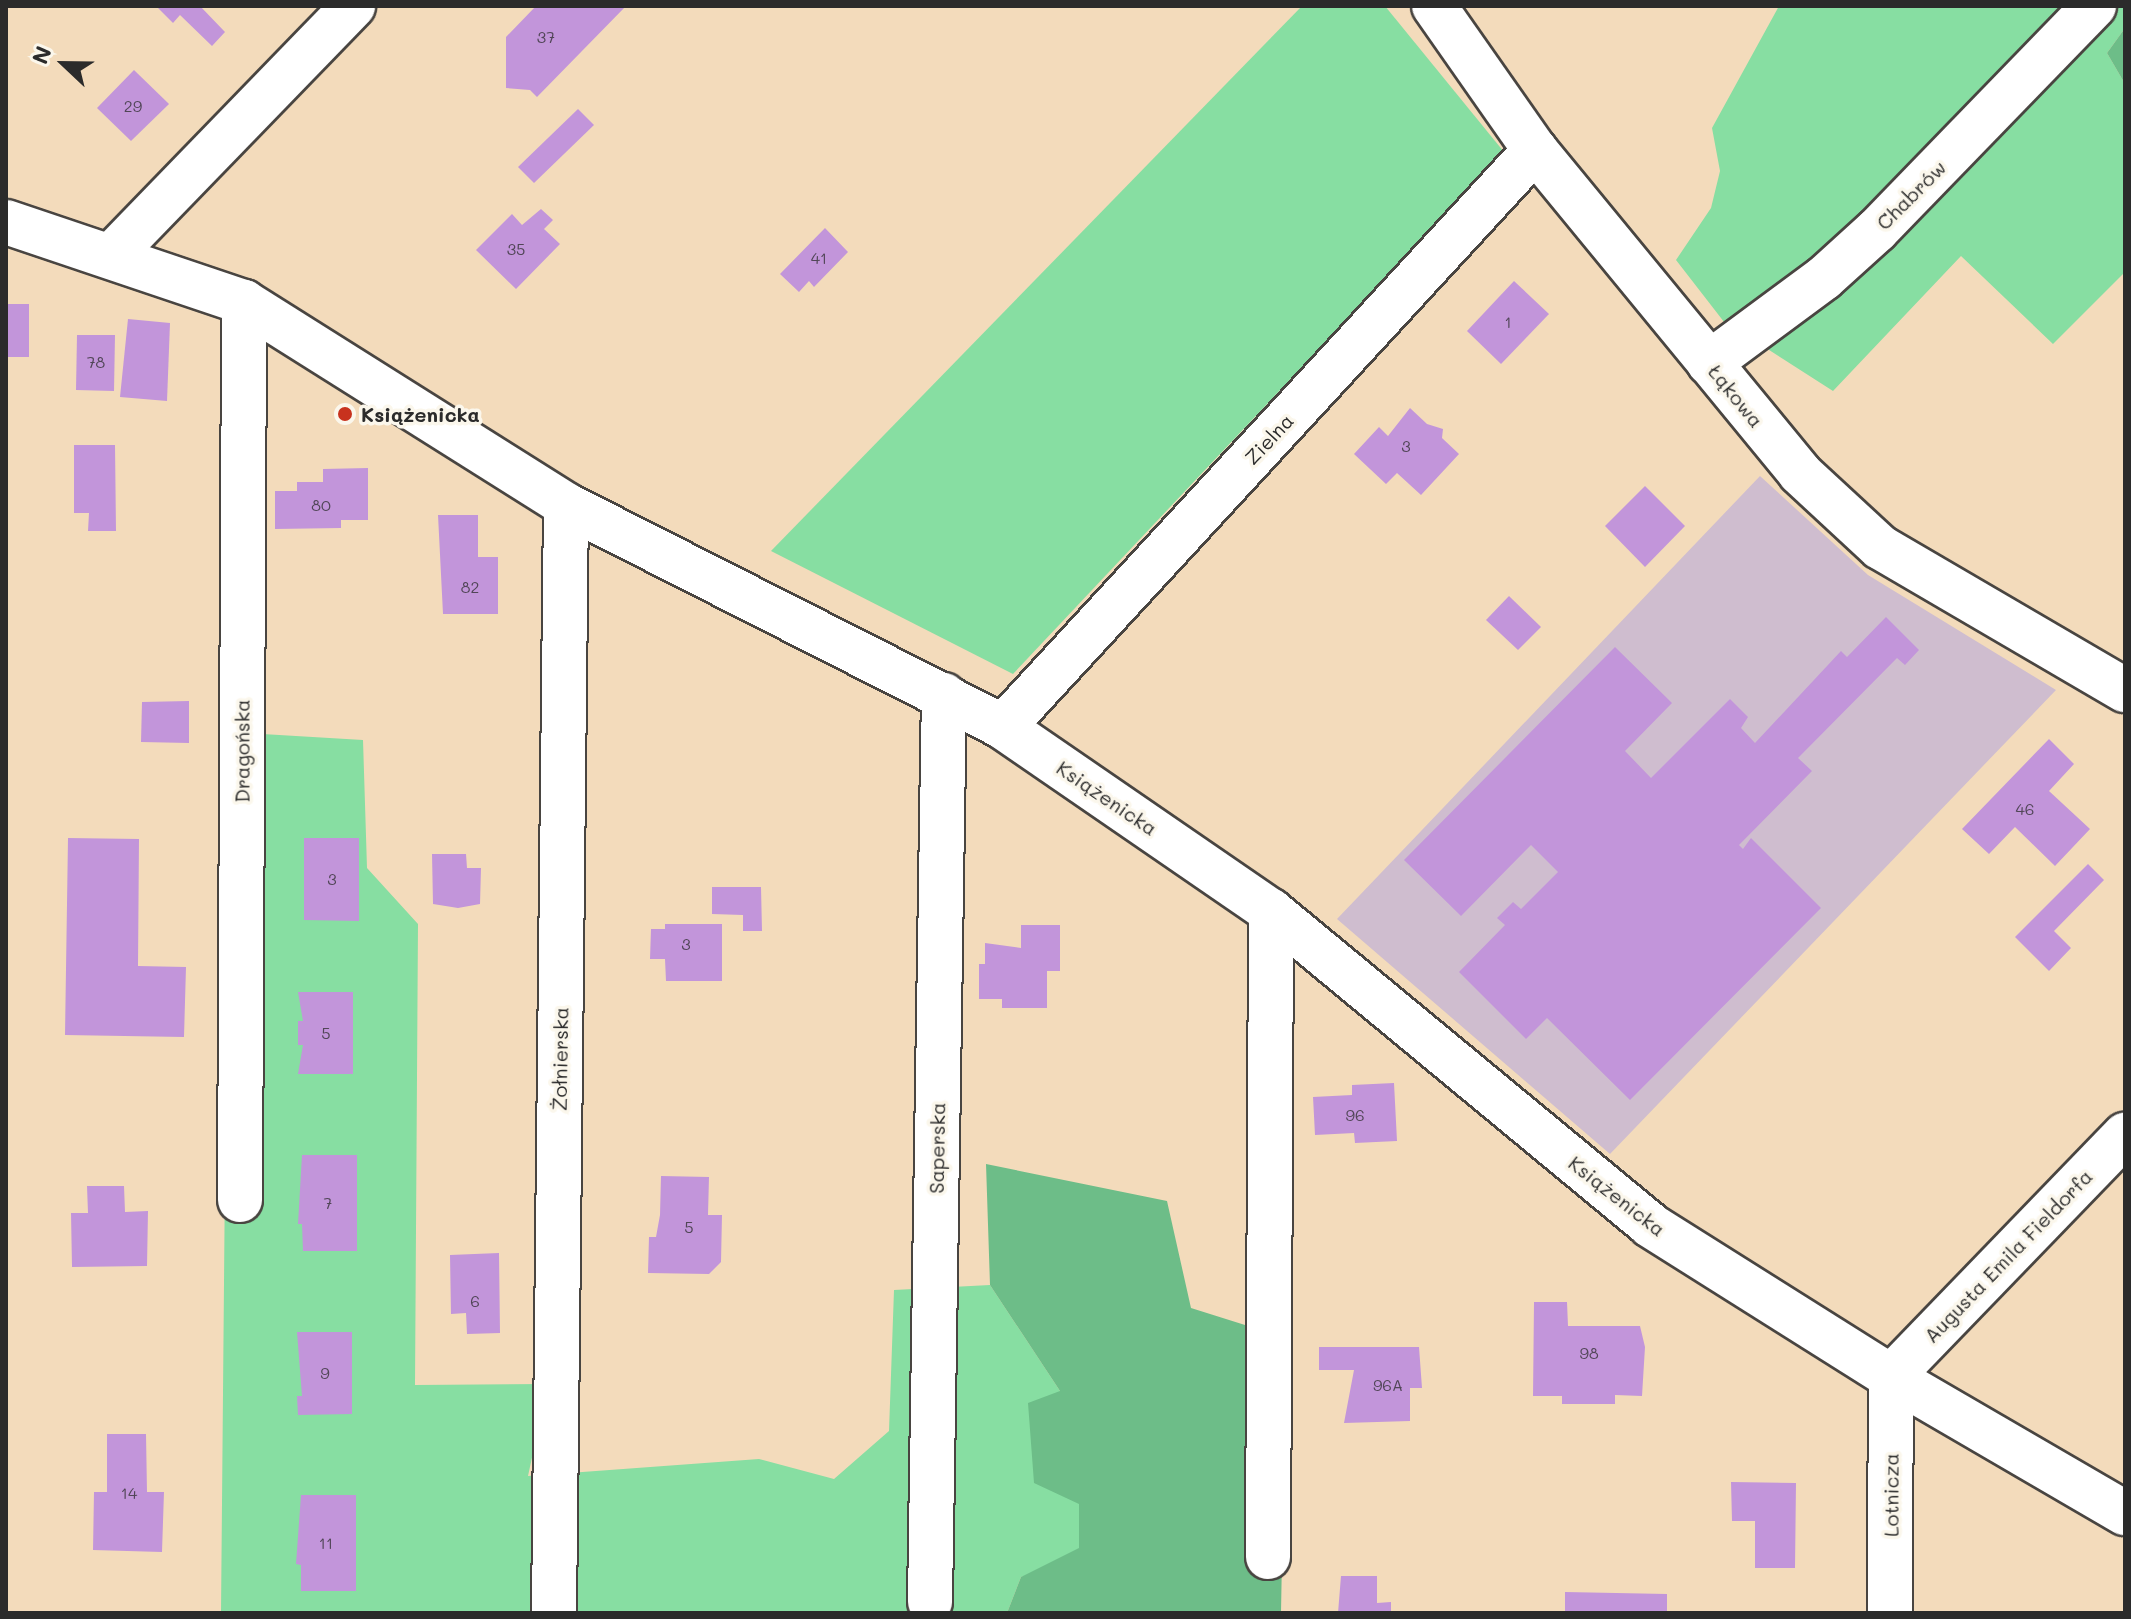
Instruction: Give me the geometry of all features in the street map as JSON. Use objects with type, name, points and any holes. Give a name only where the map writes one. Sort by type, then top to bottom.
[{"type":"street","points":[[111,256],[353,6]]},
{"type":"street","name":"Łąkowa","points":[[1434,6],[1535,150],[1800,473],[1880,547],[2125,690]]},
{"type":"street","name":"Chabrów","points":[[1709,363],[1824,278],[1877,230],[2094,6]]},
{"type":"street","name":"Zielna","points":[[1003,727],[1535,150]]},
{"type":"street","name":"Książenicka","points":[[6,222],[244,302],[566,505],[1003,727],[1271,911],[1650,1225],[1891,1377],[2125,1513]]},
{"type":"street","name":"Dragońska","points":[[240,1200],[244,302]]},
{"type":"street","name":"Żołnierska","points":[[554,1613],[566,505]]},
{"type":"street","name":"Saperska","points":[[930,1602],[944,695]]},
{"type":"street","points":[[1268,1557],[1271,911]]},
{"type":"street","name":"Augusta Emila Fieldorfa","points":[[1891,1377],[2125,1135]]},
{"type":"street","name":"Lotnicza","points":[[1890,1613],[1891,1377]]},
{"type":"shaded area","points":[[1760,476],[1868,575],[2056,690],[1610,1154],[1337,919]]},
{"type":"green space","points":[[1302,6],[1385,6],[1504,152],[1013,674],[771,551]]},
{"type":"green space","points":[[1779,6],[2125,6],[2125,28],[2107,53],[2125,84],[2125,272],[2053,344],[1961,256],[1833,391],[1766,348],[1752,358],[1676,260],[1711,208],[1720,171],[1712,128]]},
{"type":"green space","points":[[2125,28],[2125,84],[2107,53]]},
{"type":"green space","points":[[229,732],[363,740],[367,868],[418,924],[415,1385],[548,1384],[528,1476],[759,1459],[834,1479],[889,1431],[894,1290],[990,1285],[1060,1391],[1089,1560],[1021,1577],[1007,1613],[221,1613]]},
{"type":"green space","points":[[986,1164],[1167,1201],[1191,1308],[1286,1338],[1281,1613],[1007,1613],[1021,1577],[1079,1548],[1079,1504],[1034,1483],[1028,1403],[1060,1391],[990,1285]]},
{"type":"building","points":[[156,6],[200,6],[225,32],[212,46],[180,15],[173,23]]},
{"type":"building","points":[[536,6],[626,6],[537,97],[530,90],[506,88],[506,37]]},
{"type":"building","points":[[134,70],[169,104],[131,141],[97,108]]},
{"type":"building","points":[[578,109],[594,125],[534,183],[518,167]]},
{"type":"building","points":[[541,209],[553,220],[544,229],[560,244],[516,289],[476,250],[512,214],[522,225]]},
{"type":"building","points":[[825,228],[848,252],[814,287],[809,281],[799,292],[780,274]]},
{"type":"building","points":[[1514,281],[1549,314],[1501,364],[1467,331]]},
{"type":"building","points":[[6,304],[29,304],[29,357],[6,357]]},
{"type":"building","points":[[128,319],[170,323],[167,401],[120,397]]},
{"type":"building","points":[[77,335],[115,335],[114,391],[76,390]]},
{"type":"building","points":[[1410,408],[1427,424],[1443,429],[1442,438],[1459,454],[1421,495],[1397,473],[1386,484],[1354,454],[1379,427],[1388,436]]},
{"type":"building","points":[[74,445],[115,445],[116,531],[88,531],[89,513],[74,513]]},
{"type":"building","points":[[368,468],[368,520],[341,520],[341,528],[275,529],[275,491],[297,491],[297,482],[323,482],[323,469]]},
{"type":"building","points":[[1645,486],[1685,526],[1645,567],[1605,526]]},
{"type":"building","points":[[438,515],[478,515],[478,557],[498,557],[498,614],[443,614]]},
{"type":"building","points":[[1509,596],[1541,627],[1518,650],[1486,620]]},
{"type":"building","points":[[1886,617],[1919,650],[1905,665],[1897,658],[1798,758],[1812,771],[1739,845],[1743,849],[1751,838],[1821,908],[1630,1100],[1547,1018],[1526,1039],[1459,972],[1505,925],[1497,918],[1513,902],[1521,909],[1558,872],[1531,845],[1461,916],[1404,860],[1615,647],[1672,703],[1625,751],[1651,778],[1730,699],[1748,717],[1741,728],[1755,743],[1841,651],[1847,657]]},
{"type":"building","points":[[189,701],[189,743],[141,742],[142,702]]},
{"type":"building","points":[[2049,739],[2074,764],[2049,791],[2090,829],[2055,866],[2015,827],[1989,854],[1962,829]]},
{"type":"building","points":[[68,838],[139,839],[138,966],[186,967],[184,1037],[65,1035]]},
{"type":"building","points":[[304,838],[359,838],[359,921],[304,920]]},
{"type":"building","points":[[432,854],[466,854],[467,868],[481,868],[480,904],[458,908],[433,904]]},
{"type":"building","points":[[2088,864],[2104,880],[2054,931],[2071,948],[2049,971],[2015,937]]},
{"type":"building","points":[[712,887],[761,887],[762,931],[743,931],[743,915],[712,914]]},
{"type":"building","points":[[665,924],[722,924],[722,981],[666,981],[665,959],[650,959],[651,929],[665,929]]},
{"type":"building","points":[[1021,925],[1060,925],[1060,971],[1047,971],[1047,1008],[1002,1008],[1002,999],[979,999],[979,964],[985,964],[985,943],[1021,948]]},
{"type":"building","points":[[298,992],[353,992],[353,1074],[298,1074],[303,1045],[298,1045],[298,1021],[303,1021]]},
{"type":"building","points":[[1394,1083],[1397,1141],[1355,1143],[1354,1133],[1315,1135],[1313,1097],[1352,1095],[1352,1085]]},
{"type":"building","points":[[302,1155],[357,1155],[357,1251],[303,1251],[302,1224],[298,1224]]},
{"type":"building","points":[[661,1176],[709,1177],[708,1215],[722,1215],[721,1262],[709,1274],[648,1273],[649,1237],[656,1237],[660,1215]]},
{"type":"building","points":[[87,1186],[124,1186],[125,1212],[148,1211],[147,1266],[72,1267],[71,1213],[88,1213]]},
{"type":"building","points":[[499,1253],[500,1333],[467,1334],[466,1313],[451,1314],[450,1255]]},
{"type":"building","points":[[1534,1302],[1567,1302],[1568,1326],[1640,1326],[1645,1347],[1642,1396],[1615,1395],[1615,1404],[1562,1404],[1562,1396],[1533,1396]]},
{"type":"building","points":[[297,1332],[352,1332],[352,1414],[298,1415],[297,1396],[302,1396]]},
{"type":"building","points":[[1319,1347],[1419,1347],[1422,1388],[1410,1388],[1410,1421],[1344,1423],[1354,1370],[1319,1370]]},
{"type":"building","points":[[107,1434],[146,1434],[147,1492],[164,1492],[162,1552],[93,1550],[94,1492],[107,1492]]},
{"type":"building","points":[[1731,1482],[1796,1483],[1795,1568],[1755,1568],[1755,1521],[1732,1521]]},
{"type":"building","points":[[301,1495],[356,1495],[356,1591],[301,1591],[301,1565],[296,1564]]},
{"type":"building","points":[[1341,1576],[1377,1576],[1377,1603],[1391,1602],[1391,1613],[1338,1613]]},
{"type":"building","points":[[1565,1592],[1667,1594],[1667,1613],[1565,1613]]},
{"type":"place","name":"Książenicka","points":[[345,414]]}]
